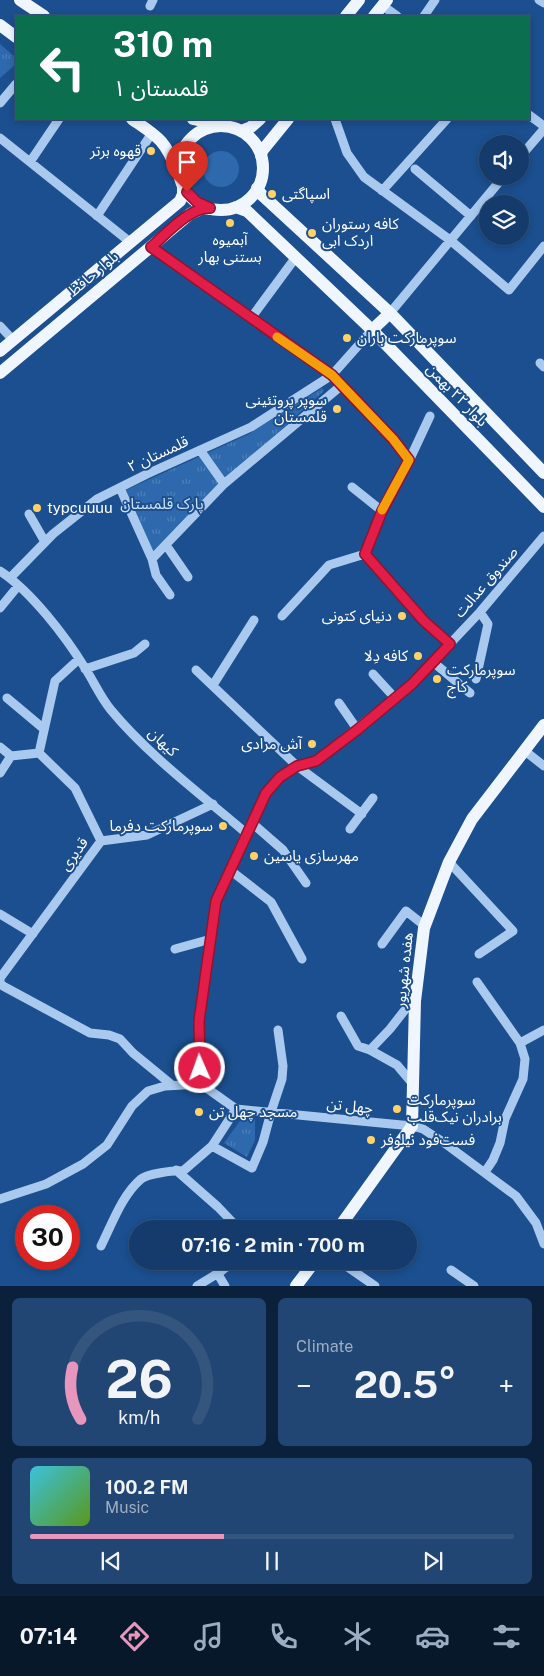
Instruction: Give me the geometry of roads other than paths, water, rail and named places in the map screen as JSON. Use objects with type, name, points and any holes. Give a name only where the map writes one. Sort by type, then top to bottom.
[{"type":"main road","points":[[20,0],[42,15]]},
{"type":"main road","points":[[347,15],[360,0]]},
{"type":"main road","points":[[375,15],[385,3]]},
{"type":"main road","points":[[0,25],[15,36]]},
{"type":"main road","points":[[133,120],[166,146],[181,181],[194,200],[210,208],[221,210],[236,207],[248,199],[257,188],[262,174],[262,151],[287,120]]},
{"type":"main road","points":[[198,120],[241,131],[255,143],[261,156]]},
{"type":"main road","points":[[241,131],[251,127],[259,120]]},
{"type":"main road","points":[[181,181],[179,165],[181,154],[190,138],[205,128],[223,125]]},
{"type":"main road","name":"بلوار حافظ","points":[[0,351],[180,201],[183,194],[181,181]]},
{"type":"main road","name":"بلوار ۲۲ بهمن","points":[[257,188],[261,194],[390,313],[544,473]]},
{"type":"main road","name":"بلوار ۲۲ بهمن","points":[[236,207],[247,211],[372,330],[544,507]]},
{"type":"main road","name":"بلوار حافظ","points":[[0,373],[190,214],[203,208],[210,208]]},
{"type":"main road","points":[[372,330],[390,313]]},
{"type":"main road","name":"هفده شهریور","points":[[412,1126],[416,995],[425,926],[449,862],[472,819],[544,725]]},
{"type":"main road","points":[[344,1220],[412,1126]]},
{"type":"main road","points":[[296,1286],[308,1270]]},
{"type":"street","points":[[425,15],[435,0]]},
{"type":"street","points":[[539,0],[544,3]]},
{"type":"street","points":[[385,3],[396,15]]},
{"type":"street","points":[[0,103],[15,85]]},
{"type":"street","points":[[529,146],[544,128],[530,116]]},
{"type":"street","points":[[30,162],[58,120]]},
{"type":"street","points":[[335,120],[347,153],[364,177],[450,240],[509,290],[544,246]]},
{"type":"street","points":[[382,191],[446,120]]},
{"type":"street","points":[[97,216],[152,133]]},
{"type":"street","points":[[0,138],[130,242]]},
{"type":"street","points":[[415,169],[471,216]]},
{"type":"street","points":[[390,313],[497,185]]},
{"type":"street","points":[[151,247],[332,375],[393,439],[409,460]]},
{"type":"street","points":[[251,318],[296,257]]},
{"type":"street","points":[[0,326],[13,340]]},
{"type":"street","name":"قلمستان ۲","points":[[10,578],[53,534],[97,499],[252,427],[332,375],[372,330]]},
{"type":"street","points":[[152,559],[224,484],[342,385]]},
{"type":"street","points":[[365,554],[382,511],[430,416]]},
{"type":"street","points":[[200,450],[224,484]]},
{"type":"street","points":[[120,488],[152,559],[156,575],[170,595]]},
{"type":"street","points":[[352,488],[382,511]]},
{"type":"street","points":[[29,514],[45,542]]},
{"type":"street","name":"صندوق عدالت","points":[[201,1084],[199,1021],[216,901],[266,793],[280,777],[297,766],[316,761],[412,684],[480,612],[543,538]]},
{"type":"street","points":[[166,545],[188,577]]},
{"type":"street","points":[[282,616],[329,565],[365,554]]},
{"type":"street","points":[[365,554],[424,621],[450,644]]},
{"type":"street","name":"کیهان","points":[[0,571],[10,578],[49,618],[85,668],[111,709],[148,748],[246,834]]},
{"type":"street","points":[[0,608],[18,586]]},
{"type":"street","points":[[476,679],[488,624],[480,612]]},
{"type":"street","points":[[213,685],[254,620]]},
{"type":"street","points":[[85,668],[134,653],[145,644]]},
{"type":"street","points":[[39,753],[55,681],[77,658]]},
{"type":"street","points":[[433,662],[470,694]]},
{"type":"street","points":[[196,670],[297,766],[362,814]]},
{"type":"street","points":[[372,674],[395,698]]},
{"type":"street","points":[[7,698],[44,729]]},
{"type":"street","points":[[339,703],[357,730]]},
{"type":"street","points":[[0,747],[11,756],[39,753]]},
{"type":"street","points":[[525,751],[544,766]]},
{"type":"street","points":[[39,753],[75,788],[101,841]]},
{"type":"street","points":[[0,773],[11,756]]},
{"type":"street","points":[[350,829],[374,798]]},
{"type":"street","name":"قدیری","points":[[0,982],[0,978],[101,841],[147,835],[213,804]]},
{"type":"street","points":[[252,823],[283,850],[306,883]]},
{"type":"street","points":[[449,862],[513,931],[479,954]]},
{"type":"street","points":[[230,870],[271,902],[302,959]]},
{"type":"street","points":[[382,944],[406,911],[425,926]]},
{"type":"street","points":[[0,914],[32,934]]},
{"type":"street","points":[[175,949],[211,939]]},
{"type":"street","points":[[0,982],[3,986],[90,1033],[109,1035],[120,1039],[133,1053],[172,1085]]},
{"type":"street","points":[[477,982],[520,1043],[525,1059],[525,1071],[505,1119],[500,1143],[493,1160],[485,1172]]},
{"type":"street","points":[[370,1050],[390,1029],[416,995]]},
{"type":"street","points":[[341,1016],[358,1046],[370,1050],[397,1065],[413,1084]]},
{"type":"street","points":[[212,1146],[252,1168],[263,1142],[270,1112],[282,1079],[283,1066],[278,1030]]},
{"type":"street","points":[[520,1043],[544,1030]]},
{"type":"street","points":[[0,1199],[46,1184],[83,1164],[107,1145],[132,1106],[148,1091],[172,1085],[201,1084],[236,1109],[212,1146],[183,1171],[176,1170],[142,1178],[121,1204],[101,1246]]},
{"type":"street","name":"چهل تن","points":[[236,1109],[412,1126],[423,1129],[444,1142],[516,1196],[536,1224],[544,1244]]},
{"type":"street","points":[[176,1170],[230,1220]]},
{"type":"street","points":[[197,1286],[223,1270]]},
{"type":"street","points":[[352,1270],[376,1286]]},
{"type":"street","points":[[451,1270],[474,1286]]},
{"type":"street","points":[[220,1272],[219,1276],[225,1286]]},
{"type":"place","name":"قهوه برتر","points":[[151,151]]},
{"type":"place","name":"اسپاگتی","points":[[272,194]]},
{"type":"place","name":"آبمیوه بستنی بهار","points":[[230,223]]},
{"type":"place","name":"کافه رستوران اردک ابی","points":[[312,233]]},
{"type":"place","name":"سوپرمارکت باران","points":[[347,338]]},
{"type":"place","name":"سوپر پروتئینی قلمستان","points":[[337,409]]},
{"type":"place","name":"typcuuuu","points":[[37,508]]},
{"type":"place","name":"دنیای کتونی","points":[[402,616]]},
{"type":"place","name":"کافه دِلا","points":[[418,656]]},
{"type":"place","name":"سوپرمارکت کاج","points":[[437,679]]},
{"type":"place","name":"آش مرادی","points":[[312,744]]},
{"type":"place","name":"سوپرمارکت دفرما","points":[[223,826]]},
{"type":"place","name":"مهرسازی یاسین","points":[[254,856]]},
{"type":"place","name":"سوپرمارکت برادران نیک‌قلب","points":[[397,1109]]},
{"type":"place","name":"مسجد چهل تن","points":[[199,1112]]},
{"type":"place","name":"فست‌فود نیلوفر","points":[[371,1140]]},
{"type":"park label","name":"پارک قلمستان","points":[[162,504]]}]
